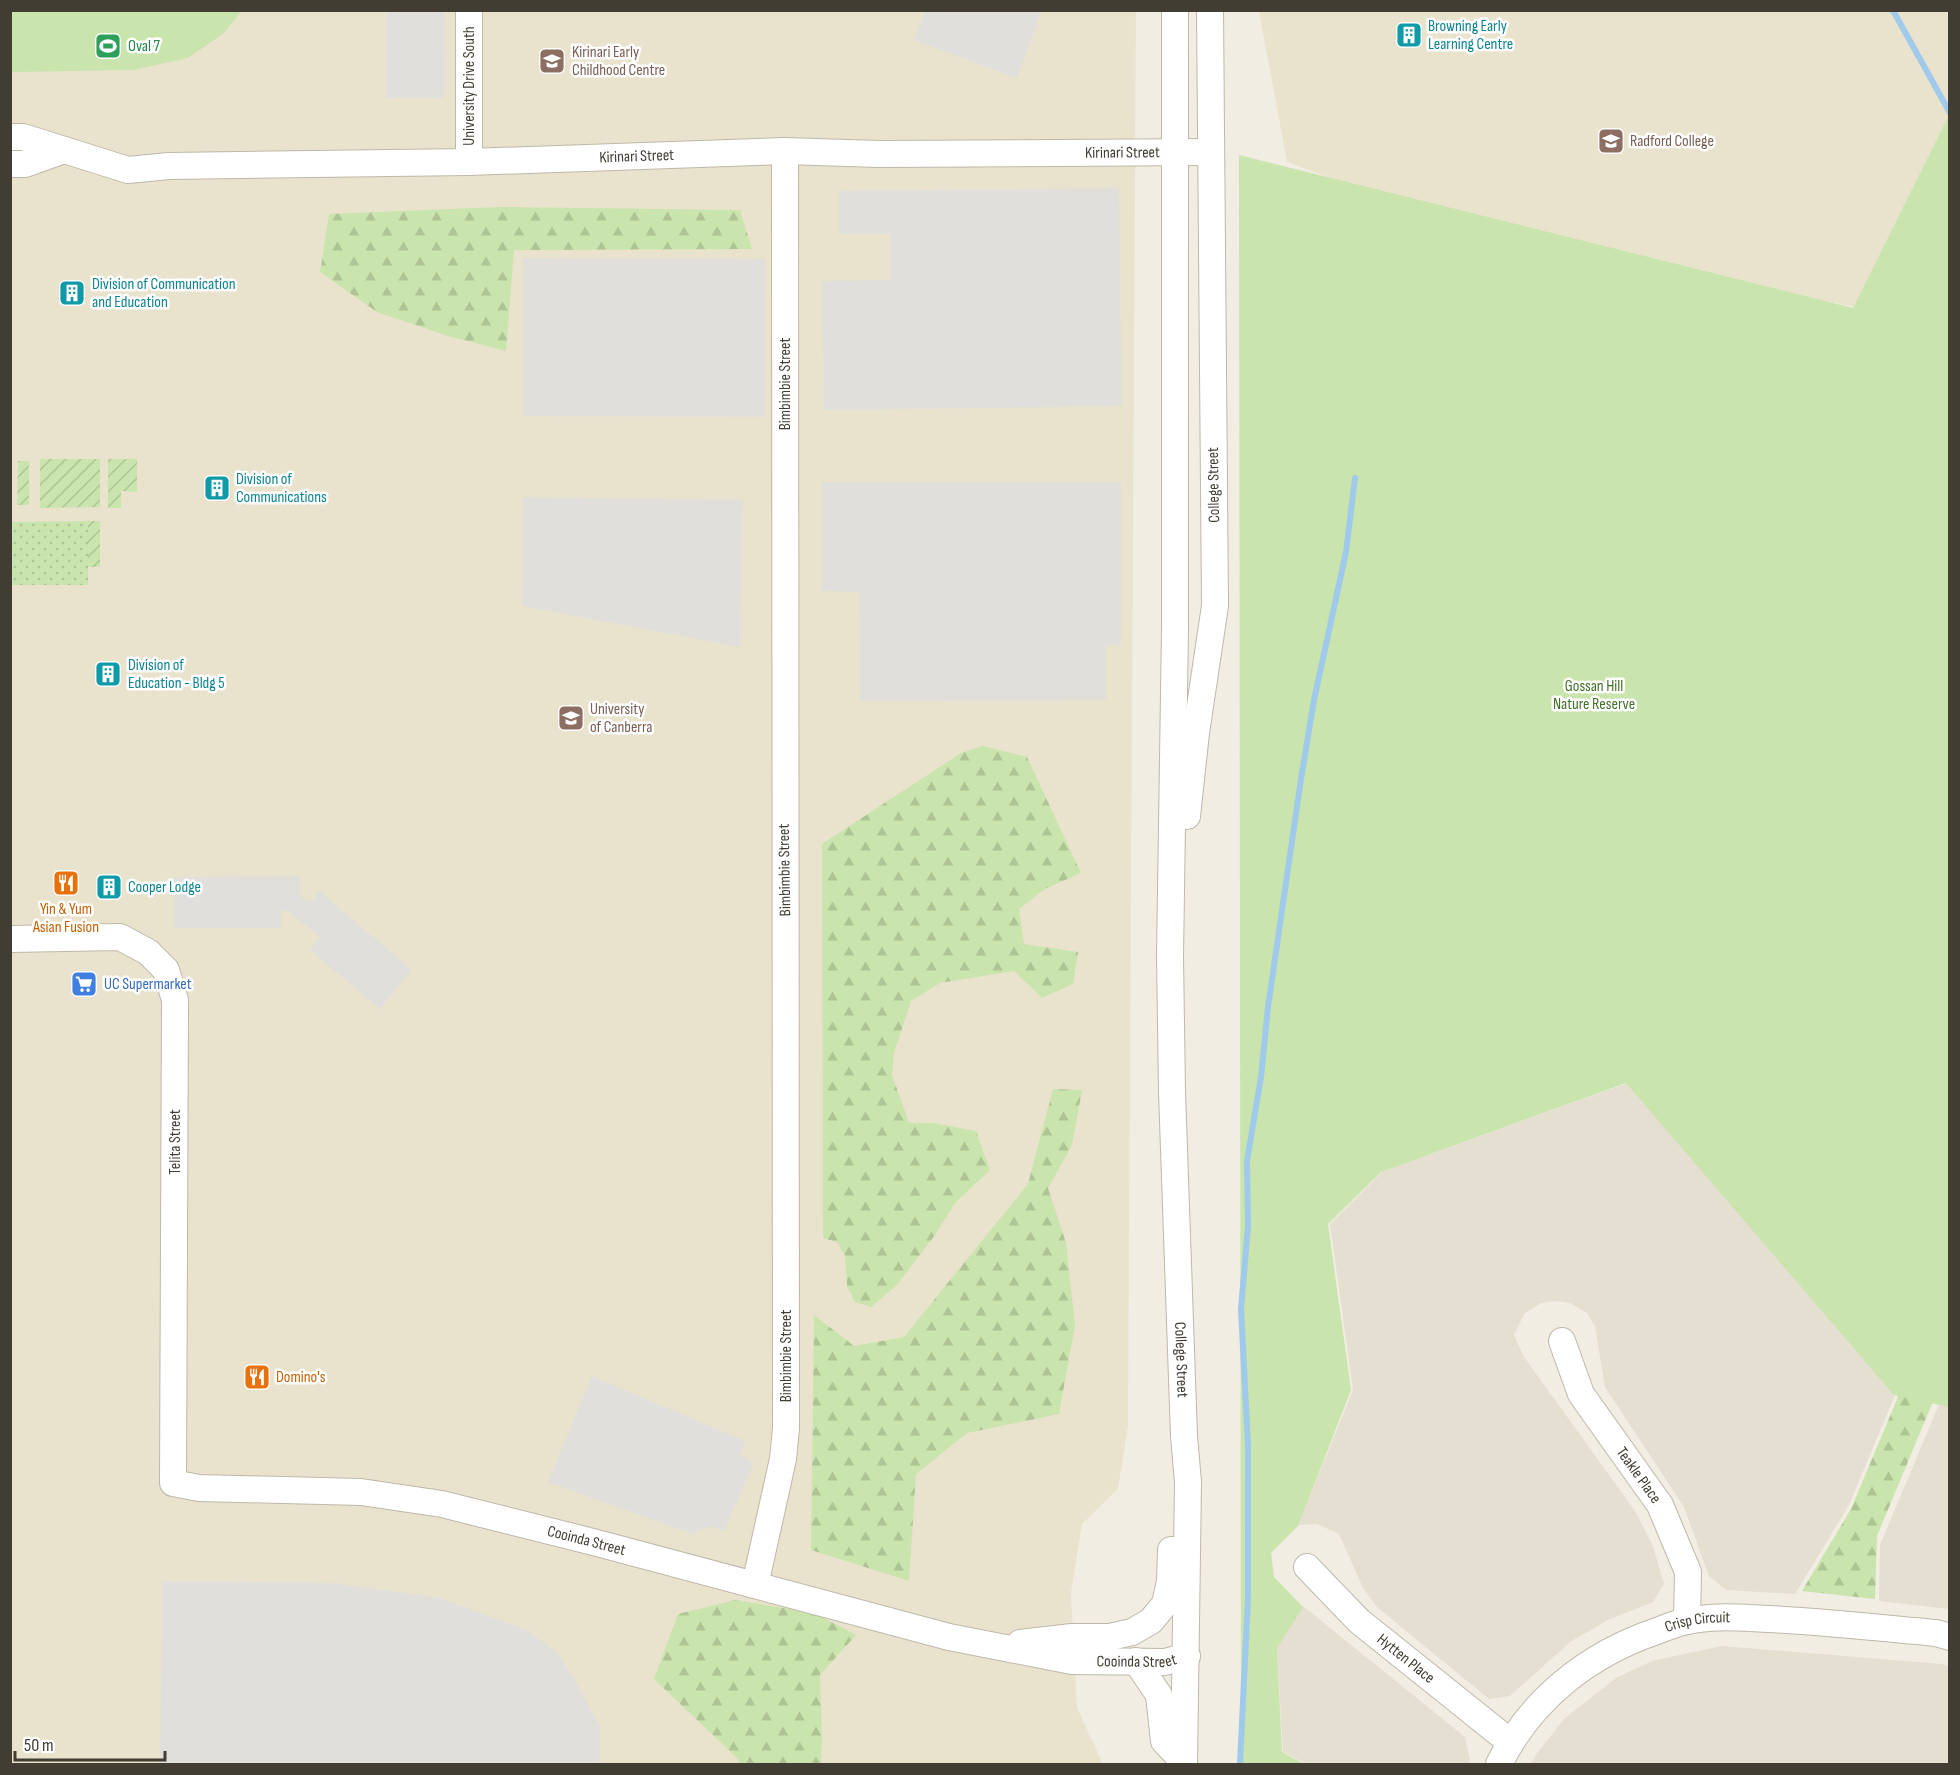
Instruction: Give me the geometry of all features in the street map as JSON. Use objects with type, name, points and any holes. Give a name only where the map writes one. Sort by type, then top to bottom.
[{"type":"street","name":"University Drive South","points":[[469,10],[469,162]]},
{"type":"street","name":"College Street","points":[[1175,10],[1175,629],[1170,956],[1172,1092],[1184,1437],[1188,1482],[1184,1763]]},
{"type":"street","name":"College Street","points":[[1170,956],[1196,733],[1215,606],[1210,10]]},
{"type":"street","name":"Kirinari Street","points":[[10,137],[23,137],[128,170],[181,166],[469,162],[785,151],[1211,152]]},
{"type":"street","points":[[10,164],[25,164],[64,150]]},
{"type":"street","name":"Bimbimbie Street","points":[[755,1585],[783,1459],[786,1428],[785,151]]},
{"type":"street","name":"Telita Street","points":[[10,939],[120,937],[148,952],[166,970],[175,1000],[173,1483]]},
{"type":"street","name":"Teakle Place","points":[[1562,1341],[1581,1394],[1660,1505],[1688,1572],[1688,1620]]},
{"type":"street","points":[[1110,1637],[1132,1632],[1151,1621],[1165,1604],[1170,1581],[1173,1507],[1188,1482]]},
{"type":"street","name":"Cooinda Street","points":[[173,1483],[199,1488],[361,1492],[442,1504],[949,1637],[1072,1661],[1165,1662],[1187,1656]]},
{"type":"street","name":"Hytten Place","points":[[1307,1568],[1359,1621],[1510,1742]]},
{"type":"street","name":"Crisp Circuit","points":[[1499,1764],[1510,1742],[1528,1717],[1558,1685],[1597,1658],[1641,1636],[1688,1620],[1730,1617],[1791,1620],[1936,1633],[1950,1637]]},
{"type":"street","name":"Cooinda Street","points":[[993,1645],[1072,1637],[1110,1637],[1121,1648],[1166,1645],[1187,1656]]},
{"type":"street","points":[[1136,1661],[1159,1695],[1164,1741],[1184,1763]]},
{"type":"shaded area","points":[[925,10],[1042,11],[1017,78],[914,40]]},
{"type":"shaded area","name":"University of Canberra","points":[[11,11],[1136,11],[1128,1426],[1118,1489],[1082,1524],[1071,1593],[1077,1708],[1103,1764],[11,1764]]},
{"type":"shaded area","points":[[386,11],[445,11],[444,98],[386,98]]},
{"type":"shaded area","name":"Radford College","points":[[1259,11],[1949,11],[1949,119],[1856,307],[1516,246],[1287,162]]},
{"type":"shaded area","points":[[1119,188],[1122,406],[824,410],[822,281],[890,280],[890,234],[839,234],[839,191]]},
{"type":"shaded area","points":[[523,258],[766,259],[765,417],[523,416]]},
{"type":"shaded area","points":[[822,482],[1121,482],[1121,645],[1106,645],[1106,700],[860,701],[859,592],[822,591]]},
{"type":"shaded area","points":[[523,497],[743,500],[740,647],[522,606]]},
{"type":"shaded area","points":[[300,876],[300,896],[312,902],[319,891],[412,970],[380,1009],[310,950],[320,937],[288,911],[281,911],[281,928],[174,928],[174,877]]},
{"type":"shaded area","points":[[1628,1083],[1895,1395],[1849,1505],[1795,1594],[1726,1590],[1709,1576],[1684,1507],[1605,1387],[1595,1326],[1587,1313],[1570,1303],[1555,1301],[1541,1303],[1524,1314],[1514,1335],[1524,1357],[1635,1511],[1653,1546],[1664,1584],[1653,1602],[1608,1620],[1570,1642],[1510,1696],[1489,1699],[1377,1607],[1363,1588],[1339,1534],[1317,1524],[1298,1525],[1353,1390],[1330,1224],[1383,1171]]},
{"type":"shaded area","points":[[592,1376],[745,1441],[740,1455],[754,1463],[724,1531],[712,1526],[692,1534],[548,1482]]},
{"type":"shaded area","points":[[1940,1402],[1949,1404],[1949,1609],[1879,1601],[1880,1545]]},
{"type":"shaded area","points":[[162,1581],[333,1583],[440,1598],[529,1631],[558,1654],[600,1726],[599,1764],[160,1764]]},
{"type":"shaded area","points":[[1303,1606],[1465,1737],[1470,1760],[1468,1764],[1306,1764],[1283,1752],[1277,1647]]},
{"type":"shaded area","points":[[1722,1646],[1949,1666],[1949,1764],[1531,1764],[1565,1718],[1616,1678],[1652,1661]]},
{"type":"green space","name":"Oval 7","points":[[10,11],[242,11],[224,33],[188,58],[133,70],[11,72]]},
{"type":"green space","name":"Gossan Hill Nature Reserve","points":[[1949,115],[1949,1407],[1894,1395],[1626,1083],[1381,1172],[1328,1224],[1351,1390],[1298,1526],[1271,1553],[1274,1577],[1303,1607],[1277,1648],[1282,1752],[1304,1764],[1241,1764],[1239,155],[1853,308]]},
{"type":"green space","points":[[499,207],[740,210],[752,249],[514,250],[506,351],[448,336],[377,312],[320,272],[329,214]]},
{"type":"green space","points":[[40,459],[100,459],[100,507],[40,508]]},
{"type":"green space","points":[[108,459],[137,459],[137,492],[121,491],[121,508],[108,508]]},
{"type":"green space","points":[[18,461],[29,461],[29,505],[17,505]]},
{"type":"green space","points":[[88,521],[88,585],[11,585],[10,522]]},
{"type":"green space","points":[[88,521],[100,521],[100,567],[88,567]]},
{"type":"green space","points":[[983,746],[1027,757],[1081,873],[1045,889],[1019,909],[1024,944],[1078,952],[1073,984],[1042,998],[1014,971],[940,983],[911,1001],[894,1053],[892,1075],[909,1123],[933,1123],[976,1131],[990,1170],[955,1203],[935,1235],[897,1285],[871,1307],[855,1302],[847,1286],[845,1256],[837,1242],[823,1238],[822,844],[961,753]]},
{"type":"green space","points":[[1053,1089],[1082,1090],[1072,1145],[1048,1188],[1066,1243],[1075,1325],[1059,1414],[967,1433],[916,1474],[909,1581],[811,1550],[814,1315],[854,1346],[904,1337],[1028,1184]]},
{"type":"green space","points":[[1903,1385],[1934,1399],[1877,1536],[1875,1599],[1802,1591],[1851,1509]]},
{"type":"green space","points":[[735,1600],[814,1613],[856,1635],[820,1675],[821,1764],[738,1764],[738,1759],[654,1679],[678,1614]]},
{"type":"waterway","points":[[1892,10],[1950,113]]},
{"type":"waterway","points":[[1240,1764],[1248,1598],[1248,1446],[1241,1309],[1248,1226],[1247,1161],[1261,1077],[1268,1007],[1301,779],[1314,700],[1346,552],[1355,478]]},
{"type":"place","name":"Browning Early Learning Centre","points":[[1409,35]]},
{"type":"place","name":"Oval 7","points":[[108,46]]},
{"type":"place","name":"Kirinari Early Childhood Centre","points":[[552,61]]},
{"type":"place","name":"Radford College","points":[[1611,141]]},
{"type":"place","name":"Division of Communication and Education","points":[[72,293]]},
{"type":"place","name":"Division of Communications","points":[[217,488]]},
{"type":"place","name":"Division of Education - Bldg 5","points":[[108,674]]},
{"type":"place","name":"University of Canberra","points":[[571,718]]},
{"type":"place","name":"Yin & Yum Asian Fusion","points":[[66,883]]},
{"type":"place","name":"Cooper Lodge","points":[[109,887]]},
{"type":"place","name":"UC Supermarket","points":[[84,984]]},
{"type":"place","name":"Domino's","points":[[257,1377]]}]
